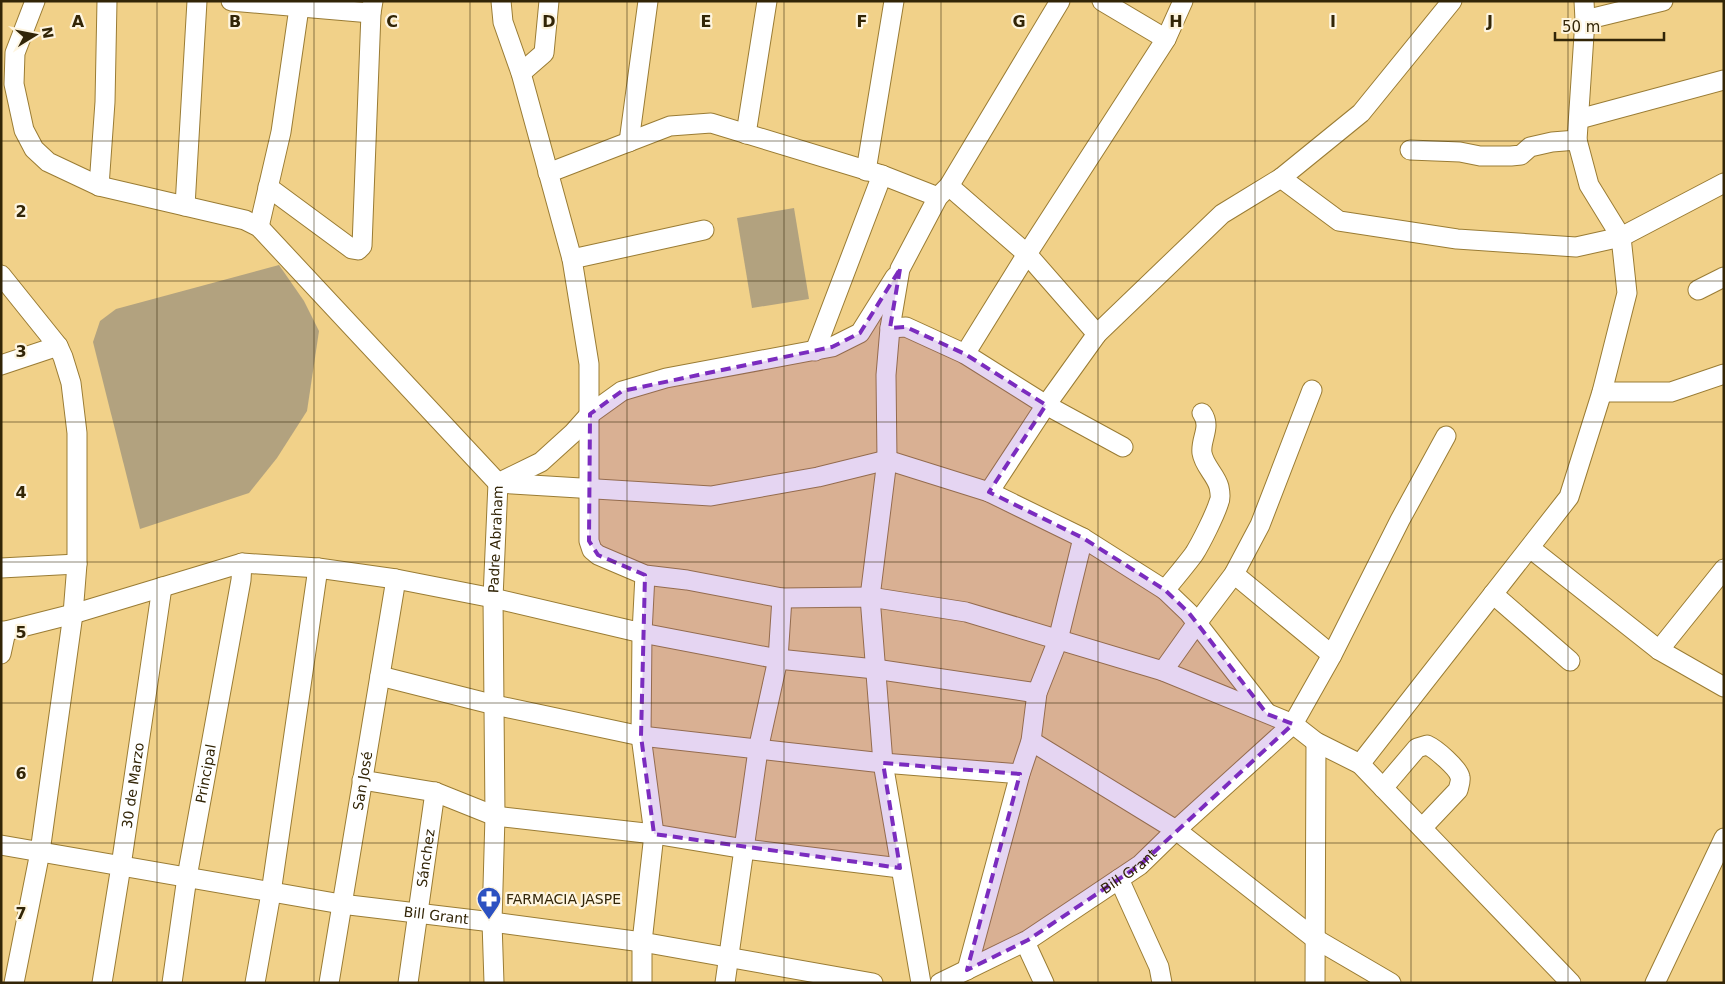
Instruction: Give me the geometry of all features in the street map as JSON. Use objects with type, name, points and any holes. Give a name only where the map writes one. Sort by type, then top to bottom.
[{"type":"street","points":[[35,1],[15,53],[14,84],[9,104],[34,149],[48,162],[99,186],[245,220],[259,228],[498,483],[711,496],[818,478],[887,460],[988,492],[1083,538],[1165,590],[1190,613],[1268,714]]},
{"type":"street","points":[[99,186],[106,102],[106,1]]},
{"type":"street","points":[[185,206],[197,1]]},
{"type":"street","points":[[231,1],[372,7],[362,246],[358,250],[352,249],[268,187]]},
{"type":"street","points":[[502,1],[503,22],[521,73],[572,259],[590,364],[589,542],[592,550],[598,555],[645,575],[687,580],[782,598],[870,597],[966,612],[1164,671],[1293,724],[1316,742],[1360,764],[1571,983]]},
{"type":"street","points":[[521,73],[544,53],[549,1]]},
{"type":"street","points":[[629,142],[648,1]]},
{"type":"street","points":[[746,134],[767,1]]},
{"type":"street","points":[[816,351],[874,173],[894,1]]},
{"type":"street","points":[[1102,1],[1166,39]]},
{"type":"street","points":[[965,354],[1027,254],[1166,39],[1183,1]]},
{"type":"street","points":[[988,492],[1046,405],[1097,334],[1222,214],[1282,178],[1361,113],[1452,1]]},
{"type":"street","points":[[1360,764],[1569,497],[1602,392],[1627,293],[1621,236],[1589,185],[1577,140],[1585,10],[1663,1]]},
{"type":"street","points":[[921,983],[883,763],[870,597],[887,460],[886,375],[890,328],[900,269],[1056,3]]},
{"type":"street","points":[[259,228],[281,132],[300,4]]},
{"type":"street","points":[[1579,119],[1724,80]]},
{"type":"street","points":[[548,173],[670,126],[711,124],[944,192],[1027,254],[1097,334]]},
{"type":"street","points":[[1410,150],[1460,152],[1480,156],[1511,156],[1521,154],[1530,147],[1577,140]]},
{"type":"street","points":[[1282,178],[1338,221],[1457,239],[1576,248],[1621,236],[1724,183]]},
{"type":"street","points":[[572,259],[704,230]]},
{"type":"street","name":"Padre Abraham","points":[[494,983],[492,922],[496,816],[493,598],[498,483],[541,462],[573,434],[590,414],[622,390],[666,378],[832,348],[860,333],[900,269]]},
{"type":"street","points":[[1,275],[58,346],[63,356],[71,383],[77,433],[77,564],[73,614],[40,852],[14,983]]},
{"type":"street","points":[[1698,290],[1724,277]]},
{"type":"street","points":[[890,328],[906,327],[965,354],[1046,405],[1123,447]]},
{"type":"street","points":[[1,365],[58,346]]},
{"type":"street","points":[[1602,392],[1670,392],[1724,374]]},
{"type":"street","points":[[1164,671],[1234,574],[1260,525],[1312,390]]},
{"type":"street","points":[[1165,590],[1195,552],[1220,500],[1220,489],[1217,480],[1202,456],[1201,447],[1206,428],[1206,418],[1202,413]]},
{"type":"street","name":"Bill Grant","points":[[940,983],[1025,942],[1140,865],[1293,724],[1332,655],[1400,520],[1446,436]]},
{"type":"street","points":[[967,970],[1020,774],[1031,741],[1038,693],[1058,640],[1083,538]]},
{"type":"street","points":[[1530,548],[1659,650],[1724,688]]},
{"type":"street","points":[[1,654],[4,631],[73,614],[242,563],[318,568],[396,579],[493,598],[642,633],[778,659],[875,669],[1038,693]]},
{"type":"street","name":"Principal","points":[[172,983],[187,877],[242,580],[242,563]]},
{"type":"street","points":[[1,568],[77,564]]},
{"type":"street","points":[[255,983],[271,893],[318,568]]},
{"type":"street","points":[[1659,650],[1724,569]]},
{"type":"street","points":[[1234,574],[1332,655]]},
{"type":"street","points":[[642,983],[642,942],[654,834],[641,736],[642,633],[645,575]]},
{"type":"street","name":"San José","points":[[329,983],[396,579]]},
{"type":"street","name":"30 de Marzo","points":[[102,983],[162,587]]},
{"type":"street","points":[[1493,594],[1570,661]]},
{"type":"street","points":[[725,983],[758,750],[778,659],[782,598]]},
{"type":"street","points":[[380,676],[495,705],[641,736],[883,763],[1020,774]]},
{"type":"street","points":[[1031,741],[1176,830],[1314,938],[1391,983]]},
{"type":"street","points":[[1314,983],[1316,742]]},
{"type":"street","points":[[1383,788],[1418,748],[1428,744],[1436,749],[1460,776],[1460,782],[1458,790],[1422,828]]},
{"type":"street","points":[[362,780],[436,792],[496,816],[654,834],[900,868]]},
{"type":"street","name":"Sánchez","points":[[408,983],[436,792]]},
{"type":"street","points":[[1655,983],[1718,862],[1724,838]]},
{"type":"street","name":"Bill Grant","points":[[1,845],[271,893],[341,904],[642,942],[874,983]]},
{"type":"street","points":[[1120,879],[1159,967],[1162,983]]},
{"type":"street","points":[[1025,942],[1044,983]]},
{"type":"highlighted area","points":[[900,269],[890,328],[906,327],[965,354],[1046,405],[989,492],[1083,538],[1165,590],[1189,613],[1267,714],[1293,724],[1140,865],[1028,940],[967,970],[1020,774],[883,763],[900,868],[654,834],[641,736],[645,575],[598,555],[589,541],[590,414],[622,391],[832,347],[860,333]]},
{"type":"shaded area","points":[[794,208],[809,299],[752,308],[737,218]]},
{"type":"shaded area","points":[[279,265],[304,301],[319,331],[307,411],[277,458],[249,493],[140,529],[93,342],[100,321],[116,309]]},
{"type":"place","name":"FARMACIA JASPE","points":[[489,920]]}]
